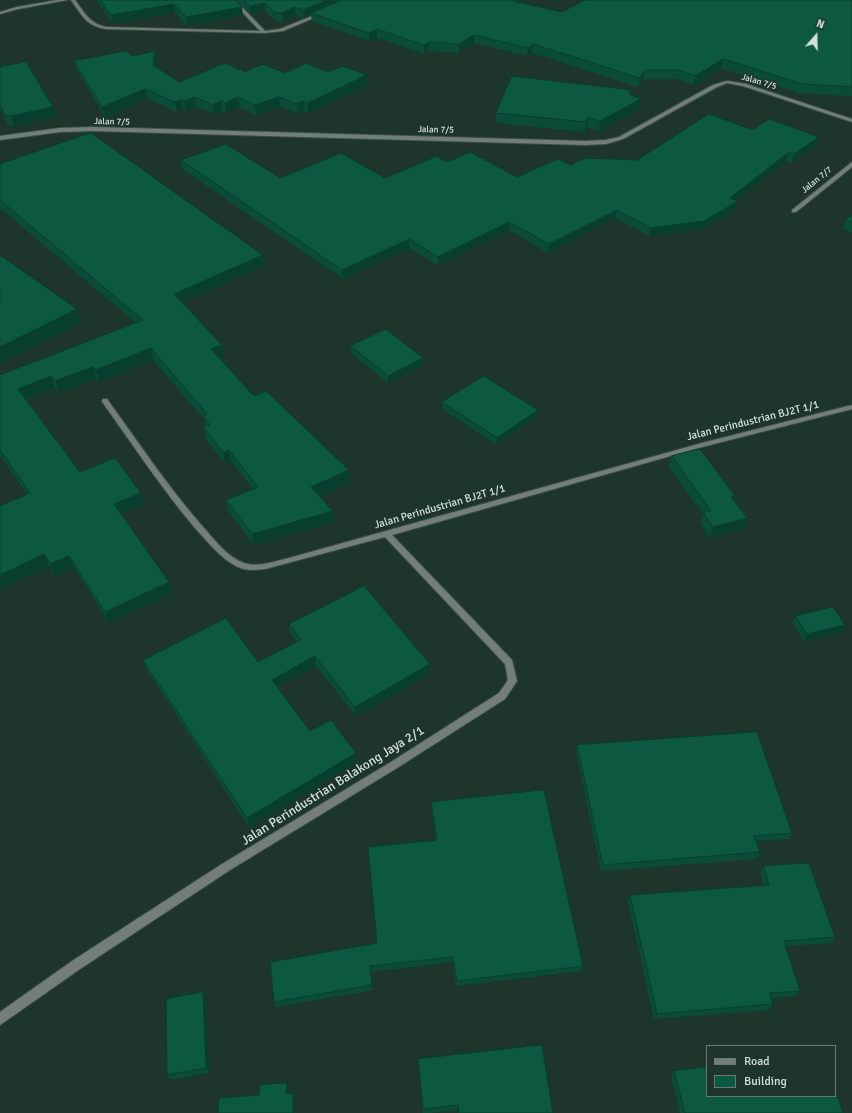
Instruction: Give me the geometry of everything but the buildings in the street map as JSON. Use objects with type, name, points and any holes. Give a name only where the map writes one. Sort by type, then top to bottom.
[{"type":"street","points":[[0,13],[17,8],[65,0]]},
{"type":"street","points":[[73,0],[90,23],[96,27],[173,31],[264,32],[282,30],[326,12]]},
{"type":"street","points":[[233,0],[264,32]]},
{"type":"street","name":"Jalan 7/5","points":[[0,138],[60,130],[92,129],[585,143],[606,142],[621,138],[714,86],[727,82],[744,85],[852,120]]},
{"type":"street","name":"Jalan 7/7","points":[[794,211],[852,164]]},
{"type":"street","name":"Jalan Perindustrian BJ2T 1/1","points":[[105,401],[187,513],[224,555],[240,565],[262,567],[702,445],[851,409]]},
{"type":"street","name":"Jalan Perindustrian Balakong Jaya 2/1","points":[[0,1019],[76,965],[226,867],[502,696],[513,681],[509,664],[386,533]]}]
